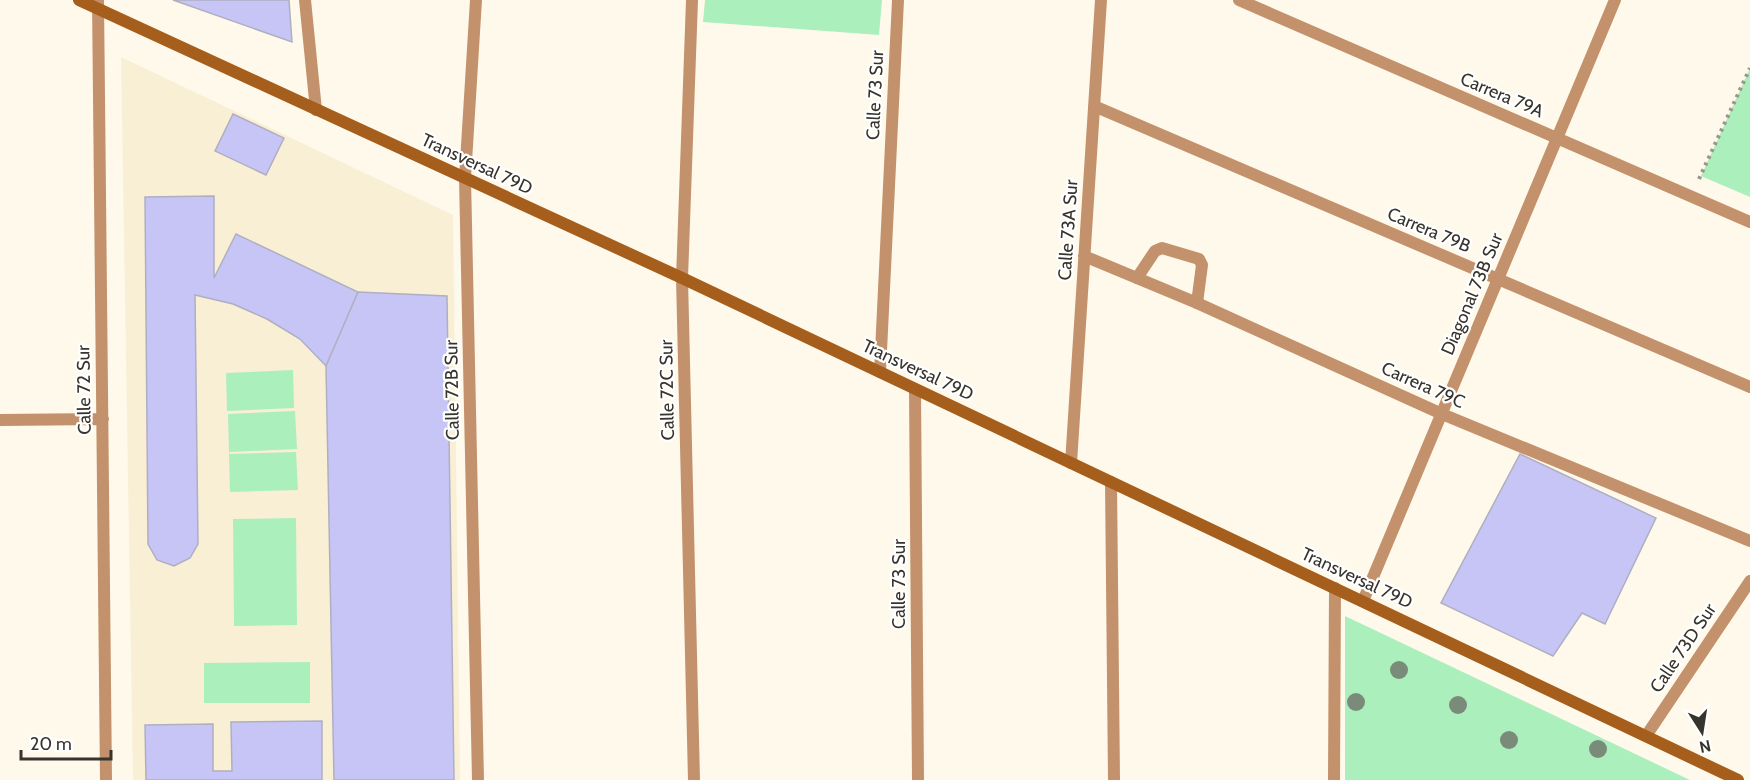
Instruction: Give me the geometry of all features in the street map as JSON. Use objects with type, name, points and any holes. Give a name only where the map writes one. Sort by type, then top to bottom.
[{"type":"main road","name":"Transversal 79D","points":[[79,0],[98,5],[316,110],[682,278],[1738,780]]},
{"type":"street","points":[[305,0],[316,110]]},
{"type":"street","name":"Calle 72B Sur","points":[[476,0],[465,178],[478,780]]},
{"type":"street","name":"Calle 72C Sur","points":[[692,0],[682,278],[694,780]]},
{"type":"street","name":"Calle 73 Sur","points":[[880,372],[898,0]]},
{"type":"street","name":"Calle 73A Sur","points":[[1071,463],[1101,0]]},
{"type":"street","name":"Carrera 79A","points":[[1239,0],[1750,222]]},
{"type":"street","name":"Diagonal 73B Sur","points":[[1363,601],[1615,0]]},
{"type":"street","name":"Calle 72 Sur","points":[[98,5],[106,780]]},
{"type":"street","name":"Carrera 79B","points":[[1094,106],[1750,387]]},
{"type":"street","points":[[1137,278],[1155,251],[1162,248],[1199,259],[1202,265],[1197,303]]},
{"type":"street","name":"Carrera 79C","points":[[1084,256],[1197,303],[1442,414],[1750,541]]},
{"type":"street","name":"Calle 73 Sur","points":[[915,389],[918,780]]},
{"type":"street","points":[[0,420],[102,419]]},
{"type":"street","points":[[1111,482],[1114,780]]},
{"type":"street","name":"Calle 73D Sur","points":[[1646,736],[1750,582]]},
{"type":"street","points":[[1334,780],[1335,588]]},
{"type":"path","points":[[1692,196],[1750,68]]},
{"type":"shaded area","points":[[121,57],[453,215],[460,780],[133,780]]},
{"type":"green space","points":[[705,0],[882,0],[879,35],[703,22]]},
{"type":"green space","points":[[1750,68],[1750,197],[1701,176]]},
{"type":"green space","points":[[293,370],[294,408],[227,411],[226,373]]},
{"type":"green space","points":[[295,411],[297,449],[229,452],[228,414]]},
{"type":"green space","points":[[296,452],[298,490],[230,492],[229,454]]},
{"type":"green space","points":[[296,518],[297,625],[234,626],[233,519]]},
{"type":"green space","points":[[1345,616],[1690,780],[1345,780]]},
{"type":"green space","points":[[310,662],[310,703],[204,703],[204,663]]},
{"type":"building","points":[[173,0],[289,0],[292,42]]},
{"type":"building","points":[[233,114],[284,138],[266,175],[215,151]]},
{"type":"building","points":[[214,196],[214,278],[236,234],[358,292],[326,366],[300,339],[267,319],[233,304],[195,295],[198,544],[190,558],[174,566],[157,560],[148,544],[145,197]]},
{"type":"building","points":[[358,292],[447,296],[454,780],[334,780],[326,366]]},
{"type":"building","points":[[1520,454],[1656,518],[1605,624],[1582,613],[1553,656],[1441,603]]},
{"type":"building","points":[[322,721],[322,780],[146,780],[145,725],[213,724],[213,771],[232,771],[231,722]]}]
